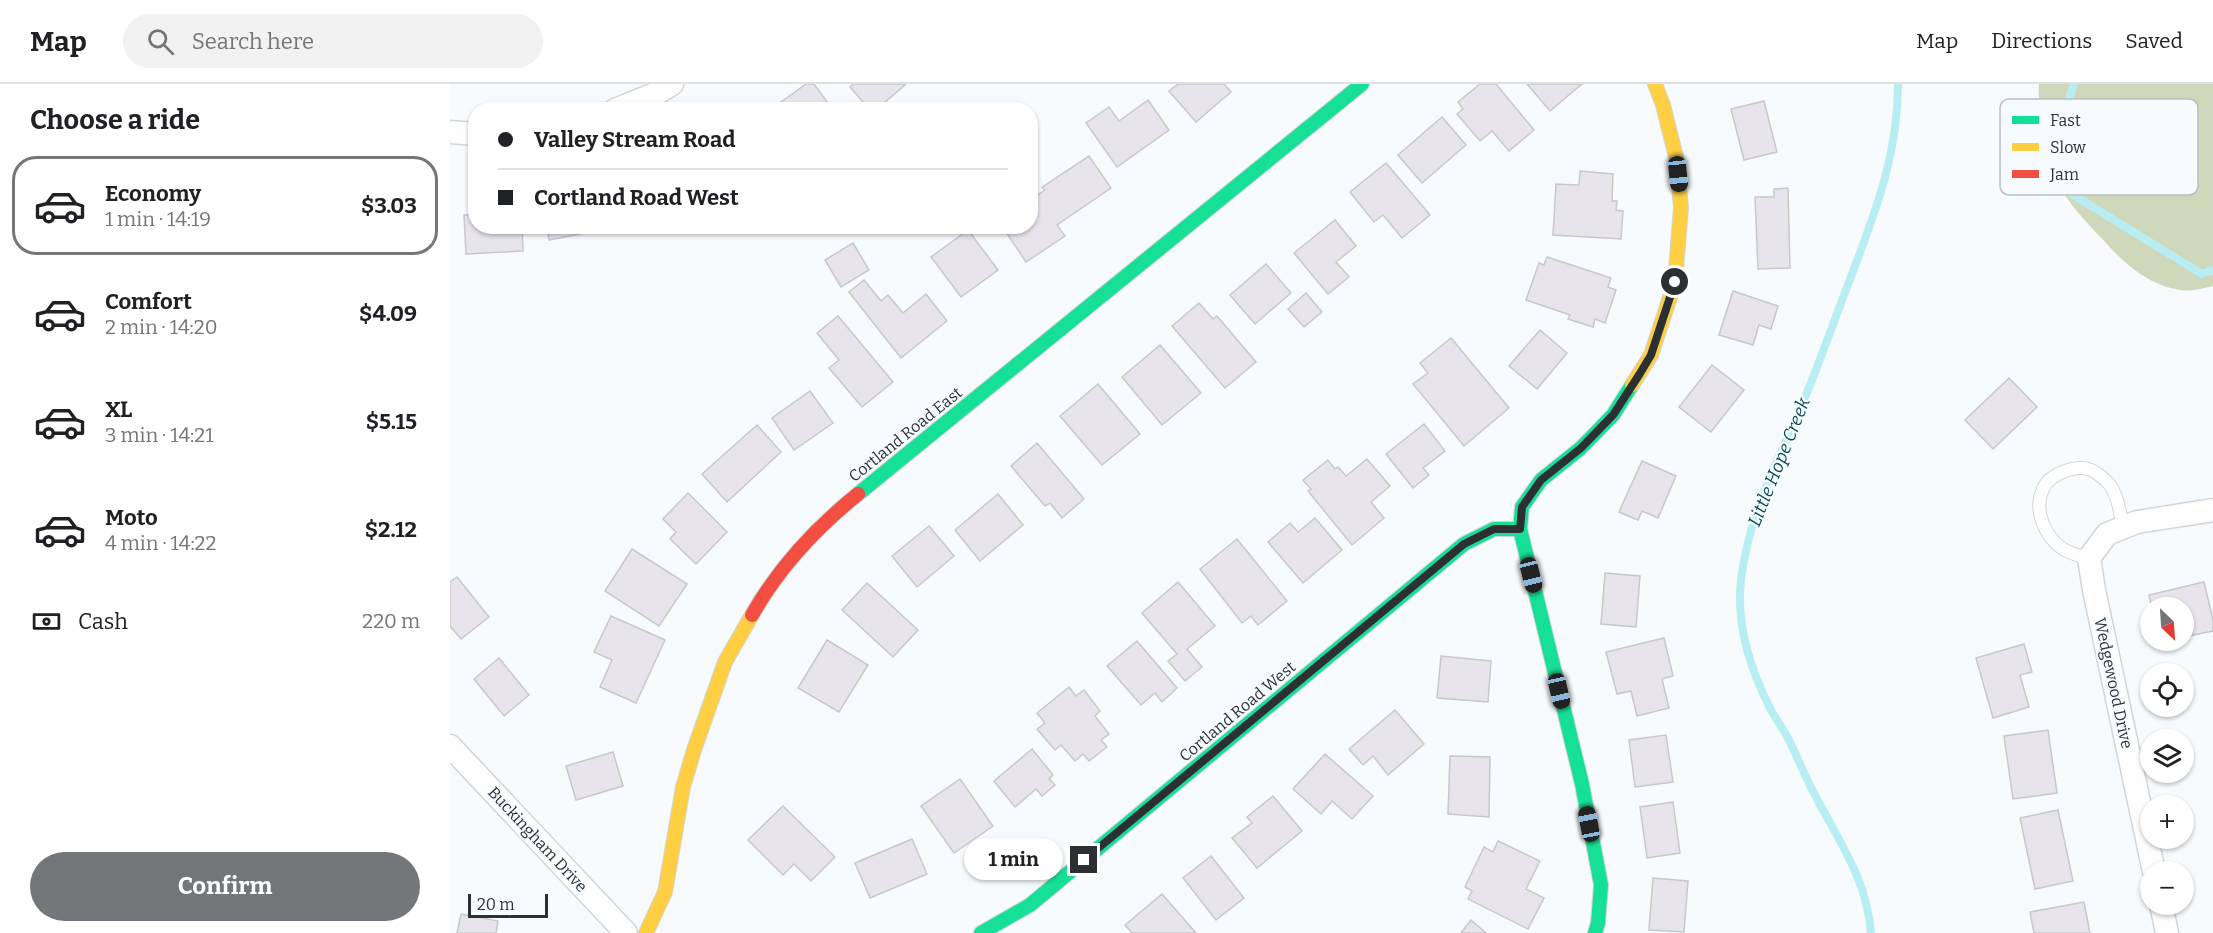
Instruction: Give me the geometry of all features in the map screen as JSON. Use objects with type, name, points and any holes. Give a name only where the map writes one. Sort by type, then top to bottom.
[{"type":"street","points":[[635,102],[672,84]]},
{"type":"street","name":"Cortland Road East","points":[[646,933],[665,892],[683,787],[725,662],[757,606],[810,537],[837,511],[1362,84]]},
{"type":"street","points":[[1595,933],[1598,923],[1600,885],[1582,784],[1520,529],[1522,507],[1541,480],[1581,448],[1613,415],[1639,375],[1651,355],[1675,282],[1681,207],[1676,157],[1663,105],[1655,84]]},
{"type":"street","points":[[450,132],[468,133]]},
{"type":"street","points":[[2090,558],[2115,530],[2137,522],[2213,510]]},
{"type":"street","name":"Cortland Road West","points":[[981,933],[1030,905],[1464,544],[1494,529],[1520,529]]},
{"type":"street","name":"Wedgewood Drive","points":[[2090,558],[2094,590],[2152,861]]},
{"type":"street","name":"Buckingham Drive","points":[[450,746],[626,933]]},
{"type":"street","points":[[2163,915],[2167,933]]},
{"type":"lane","points":[[2090,558],[2064,550],[2046,531],[2039,511],[2043,488],[2055,476],[2080,467],[2092,470],[2110,484],[2118,502],[2115,530]]},
{"type":"green space","points":[[2039,84],[2213,84],[2213,286],[2197,290],[2170,288],[2139,273],[2114,251],[2080,215],[2065,195],[2198,195],[2198,99],[2039,98]]},
{"type":"building","points":[[806,84],[814,84],[827,102],[781,102]]},
{"type":"building","points":[[853,84],[906,84],[885,102],[863,102],[850,87]]},
{"type":"building","points":[[1178,84],[1224,84],[1231,92],[1196,122],[1169,91]]},
{"type":"building","points":[[1480,84],[1496,84],[1534,130],[1509,151],[1492,131],[1480,141],[1457,114],[1463,109],[1458,102]]},
{"type":"building","points":[[1527,84],[1582,84],[1550,111]]},
{"type":"building","points":[[1148,100],[1169,130],[1117,167],[1086,123],[1109,107],[1119,121]]},
{"type":"building","points":[[1764,101],[1777,152],[1744,160],[1731,109]]},
{"type":"building","points":[[1442,117],[1466,145],[1422,183],[1398,155]]},
{"type":"building","points":[[1089,156],[1111,188],[1057,225],[1065,236],[1026,262],[1007,234],[1038,234],[1038,195],[1045,190],[1042,187]]},
{"type":"building","points":[[1386,163],[1430,215],[1402,238],[1383,215],[1374,222],[1350,192]]},
{"type":"building","points":[[1580,171],[1613,174],[1612,201],[1617,201],[1616,210],[1623,211],[1621,239],[1553,235],[1556,184],[1579,185]]},
{"type":"building","points":[[1788,188],[1790,268],[1758,269],[1755,197],[1774,197],[1774,189]]},
{"type":"building","points":[[464,215],[468,215],[468,234],[522,234],[523,251],[466,254]]},
{"type":"building","points":[[1335,220],[1356,246],[1336,262],[1349,277],[1328,294],[1294,253]]},
{"type":"building","points":[[548,234],[580,234],[549,240]]},
{"type":"building","points":[[963,234],[971,234],[998,270],[961,297],[931,257]]},
{"type":"building","points":[[853,243],[869,270],[841,287],[825,260]]},
{"type":"building","points":[[1547,257],[1611,278],[1608,287],[1616,290],[1605,323],[1595,319],[1593,327],[1568,319],[1570,315],[1526,300],[1539,263],[1544,265]]},
{"type":"building","points":[[1266,264],[1291,293],[1255,324],[1230,295]]},
{"type":"building","points":[[864,280],[881,301],[888,295],[903,313],[926,294],[947,321],[901,358],[849,292]]},
{"type":"building","points":[[1733,291],[1778,306],[1771,329],[1759,325],[1753,345],[1719,335]]},
{"type":"building","points":[[1306,293],[1322,312],[1304,327],[1288,309]]},
{"type":"building","points":[[1199,303],[1213,319],[1217,316],[1256,362],[1225,388],[1172,326]]},
{"type":"building","points":[[838,316],[893,382],[862,407],[829,368],[839,360],[817,333]]},
{"type":"building","points":[[1540,330],[1567,353],[1537,389],[1509,366]]},
{"type":"building","points":[[1451,338],[1509,408],[1464,446],[1413,384],[1428,373],[1420,363]]},
{"type":"building","points":[[1160,345],[1201,393],[1162,425],[1122,377]]},
{"type":"building","points":[[1712,365],[1744,390],[1711,432],[1679,407]]},
{"type":"building","points":[[2009,378],[2037,407],[1993,449],[1965,420]]},
{"type":"building","points":[[1098,384],[1140,434],[1102,465],[1060,416]]},
{"type":"building","points":[[810,391],[833,423],[794,450],[772,418]]},
{"type":"building","points":[[1424,424],[1445,451],[1423,468],[1429,475],[1413,488],[1386,454]]},
{"type":"building","points":[[757,425],[781,452],[727,502],[702,474]]},
{"type":"building","points":[[1037,443],[1084,499],[1062,518],[1050,503],[1045,506],[1011,466]]},
{"type":"building","points":[[1367,459],[1390,486],[1371,502],[1384,518],[1352,545],[1308,491],[1311,489],[1303,480],[1328,460],[1335,469],[1338,467],[1346,476]]},
{"type":"building","points":[[1642,461],[1676,476],[1658,518],[1642,511],[1638,520],[1619,512]]},
{"type":"building","points":[[688,493],[727,532],[696,564],[670,539],[676,532],[663,519]]},
{"type":"building","points":[[998,494],[1023,525],[980,561],[955,530]]},
{"type":"building","points":[[1315,518],[1342,550],[1303,583],[1268,542],[1290,523],[1298,532]]},
{"type":"building","points":[[929,526],[954,556],[917,587],[892,556]]},
{"type":"building","points":[[1237,539],[1287,601],[1258,625],[1251,616],[1242,623],[1200,569]]},
{"type":"building","points":[[632,549],[687,584],[659,626],[605,591]]},
{"type":"building","points":[[1605,573],[1640,576],[1636,627],[1601,624]]},
{"type":"building","points":[[457,577],[489,617],[461,639],[450,626],[450,582]]},
{"type":"building","points":[[1178,582],[1215,626],[1187,649],[1202,667],[1185,681],[1168,661],[1177,654],[1142,613]]},
{"type":"building","points":[[2204,582],[2213,620],[2213,631],[2194,635],[2194,597],[2149,597],[2149,595]]},
{"type":"building","points":[[867,583],[918,630],[893,657],[842,610]]},
{"type":"building","points":[[611,616],[665,640],[636,703],[600,687],[612,660],[594,652]]},
{"type":"building","points":[[1664,638],[1673,676],[1662,679],[1669,708],[1637,716],[1631,691],[1617,694],[1606,652]]},
{"type":"building","points":[[827,640],[868,665],[839,712],[798,688]]},
{"type":"building","points":[[1137,641],[1177,688],[1162,702],[1155,693],[1141,705],[1107,666]]},
{"type":"building","points":[[2024,644],[2032,672],[2020,675],[2029,707],[1993,718],[1976,658]]},
{"type":"building","points":[[1441,656],[1491,661],[1488,702],[1437,698]]},
{"type":"building","points":[[499,658],[529,695],[504,716],[474,679]]},
{"type":"building","points":[[1069,687],[1076,696],[1084,690],[1100,711],[1095,716],[1109,734],[1101,740],[1107,747],[1089,761],[1083,754],[1075,761],[1061,745],[1055,750],[1037,729],[1045,723],[1037,713]]},
{"type":"building","points":[[1395,710],[1424,744],[1388,775],[1373,756],[1363,765],[1349,749]]},
{"type":"building","points":[[2048,730],[2057,793],[2013,799],[2004,736]]},
{"type":"building","points":[[1666,735],[1673,782],[1635,787],[1629,740]]},
{"type":"building","points":[[1032,749],[1053,775],[1049,779],[1055,785],[1042,796],[1036,789],[1015,807],[994,781]]},
{"type":"building","points":[[613,752],[623,786],[576,800],[566,766]]},
{"type":"building","points":[[1325,754],[1373,796],[1352,819],[1332,801],[1321,814],[1293,789]]},
{"type":"building","points":[[1450,756],[1490,757],[1489,817],[1448,814]]},
{"type":"building","points":[[960,779],[993,826],[954,853],[921,806]]},
{"type":"building","points":[[1273,796],[1302,831],[1257,868],[1232,838],[1252,823],[1247,817]]},
{"type":"building","points":[[1673,802],[1680,853],[1647,858],[1640,807]]},
{"type":"building","points":[[783,806],[835,857],[811,881],[794,864],[783,875],[748,840]]},
{"type":"building","points":[[2058,810],[2073,881],[2035,889],[2020,818]]},
{"type":"building","points":[[912,839],[927,874],[870,898],[855,863]]},
{"type":"building","points":[[1498,841],[1540,861],[1526,889],[1544,898],[1528,929],[1468,899],[1472,891],[1465,887],[1484,847],[1493,852]]},
{"type":"building","points":[[1211,856],[1244,898],[1216,920],[1183,878]]},
{"type":"building","points":[[1653,878],[1688,881],[1684,932],[1649,930]]},
{"type":"building","points":[[1162,894],[1196,933],[1132,933],[1125,925]]},
{"type":"building","points":[[2084,902],[2090,933],[2034,933],[2030,912]]},
{"type":"building","points":[[461,914],[498,921],[496,933],[457,933]]},
{"type":"building","points":[[1471,920],[1486,933],[1461,933]]},
{"type":"waterway","name":"Little Hope Creek","points":[[1871,933],[1869,914],[1852,863],[1813,792],[1788,737],[1771,711],[1750,661],[1743,629],[1740,596],[1745,555],[1758,509],[1815,373],[1882,189],[1894,138],[1898,84]]},
{"type":"waterway","points":[[2069,99],[2074,84]]},
{"type":"waterway","points":[[2073,195],[2202,274],[2213,270]]},
{"type":"traffic: fast","points":[[858,494],[1362,84]]},
{"type":"traffic: fast","points":[[1595,933],[1601,885],[1582,784],[1520,529],[1522,507],[1541,480],[1581,448],[1613,415],[1632,385]]},
{"type":"traffic: fast","points":[[981,933],[1030,905],[1464,544],[1494,529],[1520,529]]},
{"type":"traffic: slow","points":[[1632,385],[1651,355],[1675,282],[1681,207],[1676,157],[1663,105],[1655,84]]},
{"type":"traffic: slow","points":[[646,933],[665,892],[683,787],[694,750],[725,662],[752,615]]},
{"type":"traffic: jam","points":[[752,615],[774,581],[799,550],[858,494]]},
{"type":"route","points":[[1084,860],[1464,544],[1494,529],[1520,529],[1522,507],[1541,480],[1581,448],[1613,415],[1639,375],[1651,355],[1675,282]]}]
